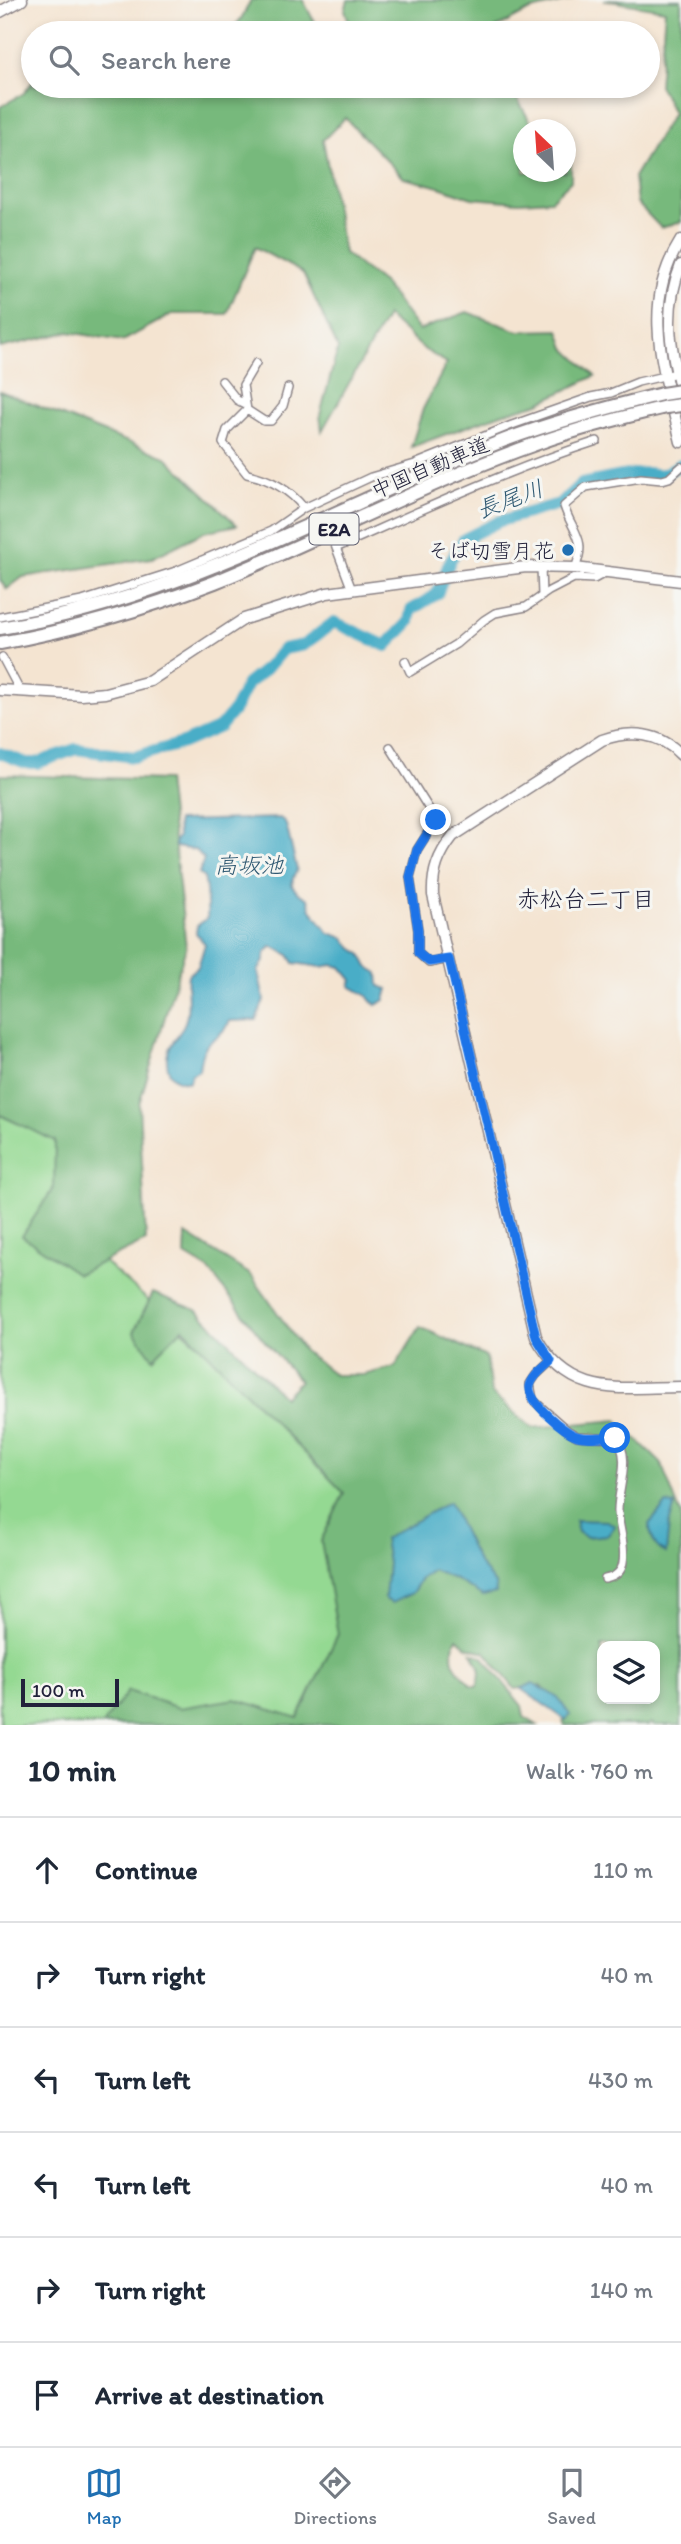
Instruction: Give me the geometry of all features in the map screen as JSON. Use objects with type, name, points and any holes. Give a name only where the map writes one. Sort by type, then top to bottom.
[{"type":"highway","name":"中国自動車道","points":[[0,643],[86,625],[149,606],[228,576],[424,489],[538,443],[664,401],[681,391]]},
{"type":"highway","name":"中国自動車道","points":[[0,628],[71,614],[144,593],[249,552],[505,440],[608,407],[664,401],[681,405]]},
{"type":"street","points":[[0,12],[22,0]]},
{"type":"street","points":[[681,240],[666,266],[660,286],[657,320],[681,391]]},
{"type":"street","points":[[681,265],[672,287],[669,317],[681,442]]},
{"type":"street","points":[[256,363],[243,385],[246,407],[227,430],[223,443],[247,474],[269,479],[295,496],[304,508]]},
{"type":"street","points":[[0,617],[82,601],[176,570],[271,531],[304,508],[371,477],[415,464],[582,400],[675,373]]},
{"type":"street","points":[[222,381],[237,400],[264,421],[271,421],[283,406],[288,388]]},
{"type":"street","points":[[352,590],[335,547],[470,489],[597,441]]},
{"type":"street","points":[[575,568],[580,557],[581,543],[564,506],[579,491],[605,482],[641,478],[662,480],[681,467]]},
{"type":"street","points":[[541,567],[542,596]]},
{"type":"street","points":[[0,690],[55,695],[94,694],[150,681],[244,619],[327,593],[497,569],[541,567],[575,568],[681,581]]},
{"type":"street","points":[[405,661],[410,672],[456,644],[495,613],[526,607],[563,582],[574,578],[594,579],[606,572]]},
{"type":"street","points":[[2,657],[20,691]]},
{"type":"street","points":[[681,755],[667,743],[645,735],[633,733],[611,737],[453,836],[439,857],[434,869],[433,884],[433,895],[536,1337],[551,1361],[589,1385],[606,1388],[681,1387]]},
{"type":"street","points":[[390,747],[436,820],[417,850],[410,877],[418,930],[418,953],[429,962],[449,959]]},
{"type":"street","points":[[551,1361],[530,1384],[533,1400],[577,1436],[615,1438],[621,1443],[624,1453],[618,1511],[624,1561],[614,1577],[605,1579]]},
{"type":"green space","points":[[251,0],[303,0],[314,21],[240,21]]},
{"type":"green space","points":[[348,0],[572,0],[528,11],[509,21],[349,21],[345,10]]},
{"type":"green space","points":[[604,0],[681,0],[681,67],[678,69],[675,90],[681,106],[681,222],[661,228],[637,203],[634,177],[673,113],[660,87],[665,10]]},
{"type":"green space","points":[[21,95],[21,98],[517,98],[529,119],[513,119],[513,182],[570,182],[551,200],[519,202],[472,198],[404,178],[345,118],[323,140],[344,253],[383,283],[419,330],[467,312],[518,331],[559,330],[565,348],[595,376],[539,403],[411,447],[423,409],[447,363],[425,350],[387,316],[322,431],[320,415],[338,348],[303,273],[255,247],[227,314],[172,314],[123,341],[68,332],[0,348],[0,107]]},
{"type":"green space","points":[[0,391],[166,457],[237,525],[204,532],[152,558],[23,577],[7,589],[0,580]]},
{"type":"green space","points":[[0,775],[167,780],[186,947],[139,1104],[146,1241],[78,1274],[22,1236],[54,1187],[55,1141],[0,1115]]},
{"type":"green space","points":[[0,1088],[90,1100],[51,1215],[347,1475],[371,1657],[330,1725],[0,1725]]},
{"type":"green space","points":[[186,1234],[251,1275],[304,1351],[335,1375],[363,1375],[395,1367],[420,1327],[486,1357],[491,1393],[532,1428],[617,1420],[661,1463],[681,1515],[681,1725],[565,1725],[563,1722],[567,1714],[540,1685],[515,1689],[485,1652],[467,1647],[457,1638],[452,1653],[457,1670],[472,1686],[477,1686],[480,1673],[472,1653],[482,1656],[522,1706],[524,1717],[537,1725],[102,1725],[128,1691],[179,1708],[235,1699],[298,1718],[338,1634],[321,1541],[344,1493],[183,1328],[153,1358],[134,1332],[153,1293],[197,1310],[284,1397],[300,1381],[208,1269],[185,1255]]},
{"type":"water","name":"高坂池","points":[[280,818],[287,828],[297,870],[292,886],[308,899],[311,910],[329,933],[344,938],[361,954],[368,967],[378,973],[379,986],[388,989],[385,1000],[376,1005],[366,995],[350,986],[352,980],[341,967],[294,963],[289,955],[272,946],[265,953],[258,971],[264,1000],[256,1020],[230,1021],[207,1045],[199,1070],[191,1075],[189,1082],[179,1080],[169,1072],[167,1060],[170,1048],[186,1019],[188,975],[198,967],[205,944],[196,933],[197,926],[207,918],[207,910],[205,881],[199,873],[204,859],[195,850],[176,847],[174,843],[178,836],[177,821]]},
{"type":"water","points":[[449,1502],[478,1562],[495,1584],[496,1593],[483,1596],[433,1570],[421,1579],[412,1593],[392,1603],[385,1599],[388,1563],[384,1539]]},
{"type":"water","points":[[666,1504],[675,1505],[669,1524],[666,1553],[656,1545],[649,1524]]},
{"type":"water","points":[[575,1520],[607,1521],[615,1526],[608,1535],[586,1537],[578,1532]]},
{"type":"water","points":[[533,1683],[558,1698],[570,1715],[566,1720],[521,1689]]},
{"type":"waterway","name":"長尾川","points":[[0,753],[26,763],[37,763],[76,749],[134,757],[183,743],[220,727],[234,710],[247,684],[267,668],[283,649],[304,645],[334,622],[386,646],[409,622],[411,610],[437,594],[450,561],[464,539],[500,521],[559,504],[582,484],[647,473],[662,475],[681,464]]},
{"type":"place","name":"そば切雪月花","points":[[568,550]]},
{"type":"district","name":"赤松台二丁目","points":[[586,899]]},
{"type":"route","points":[[436,820],[417,850],[410,877],[418,930],[417,947],[418,953],[426,961],[435,963],[449,959],[536,1337],[551,1361],[536,1375],[530,1384],[530,1392],[533,1400],[545,1412],[577,1436],[615,1438]]}]
